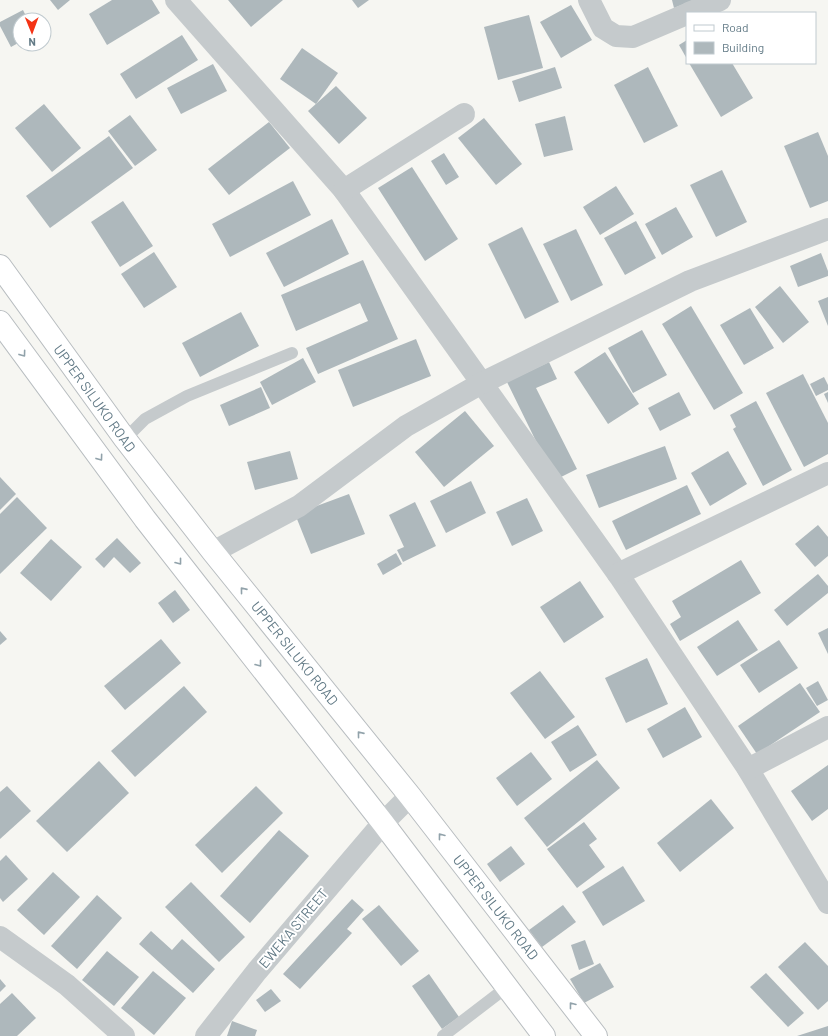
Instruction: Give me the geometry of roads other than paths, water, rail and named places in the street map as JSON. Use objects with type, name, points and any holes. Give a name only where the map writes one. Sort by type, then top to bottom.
[{"type":"main road","name":"UPPER SILUKO ROAD","points":[[0,266],[125,439],[213,552],[410,796],[596,1036]]},
{"type":"main road","points":[[0,322],[145,519],[383,823],[544,1036]]},
{"type":"street","points":[[176,0],[344,190],[618,574],[748,770],[828,903]]},
{"type":"street","points":[[589,0],[603,28],[616,36],[633,36],[686,15]]},
{"type":"street","points":[[693,12],[720,0]]},
{"type":"street","points":[[344,190],[464,114]]},
{"type":"street","points":[[213,552],[299,506],[406,426],[482,383],[690,280],[828,229]]},
{"type":"street","points":[[618,574],[828,473]]},
{"type":"street","points":[[748,770],[828,727]]},
{"type":"street","points":[[383,823],[410,796]]},
{"type":"street","name":"EWEKA STREET","points":[[206,1036],[257,971],[383,823]]},
{"type":"street","points":[[0,937],[68,986],[124,1036]]},
{"type":"lane","points":[[125,439],[145,419],[187,396],[292,353]]},
{"type":"lane","points":[[443,1036],[507,986]]}]
